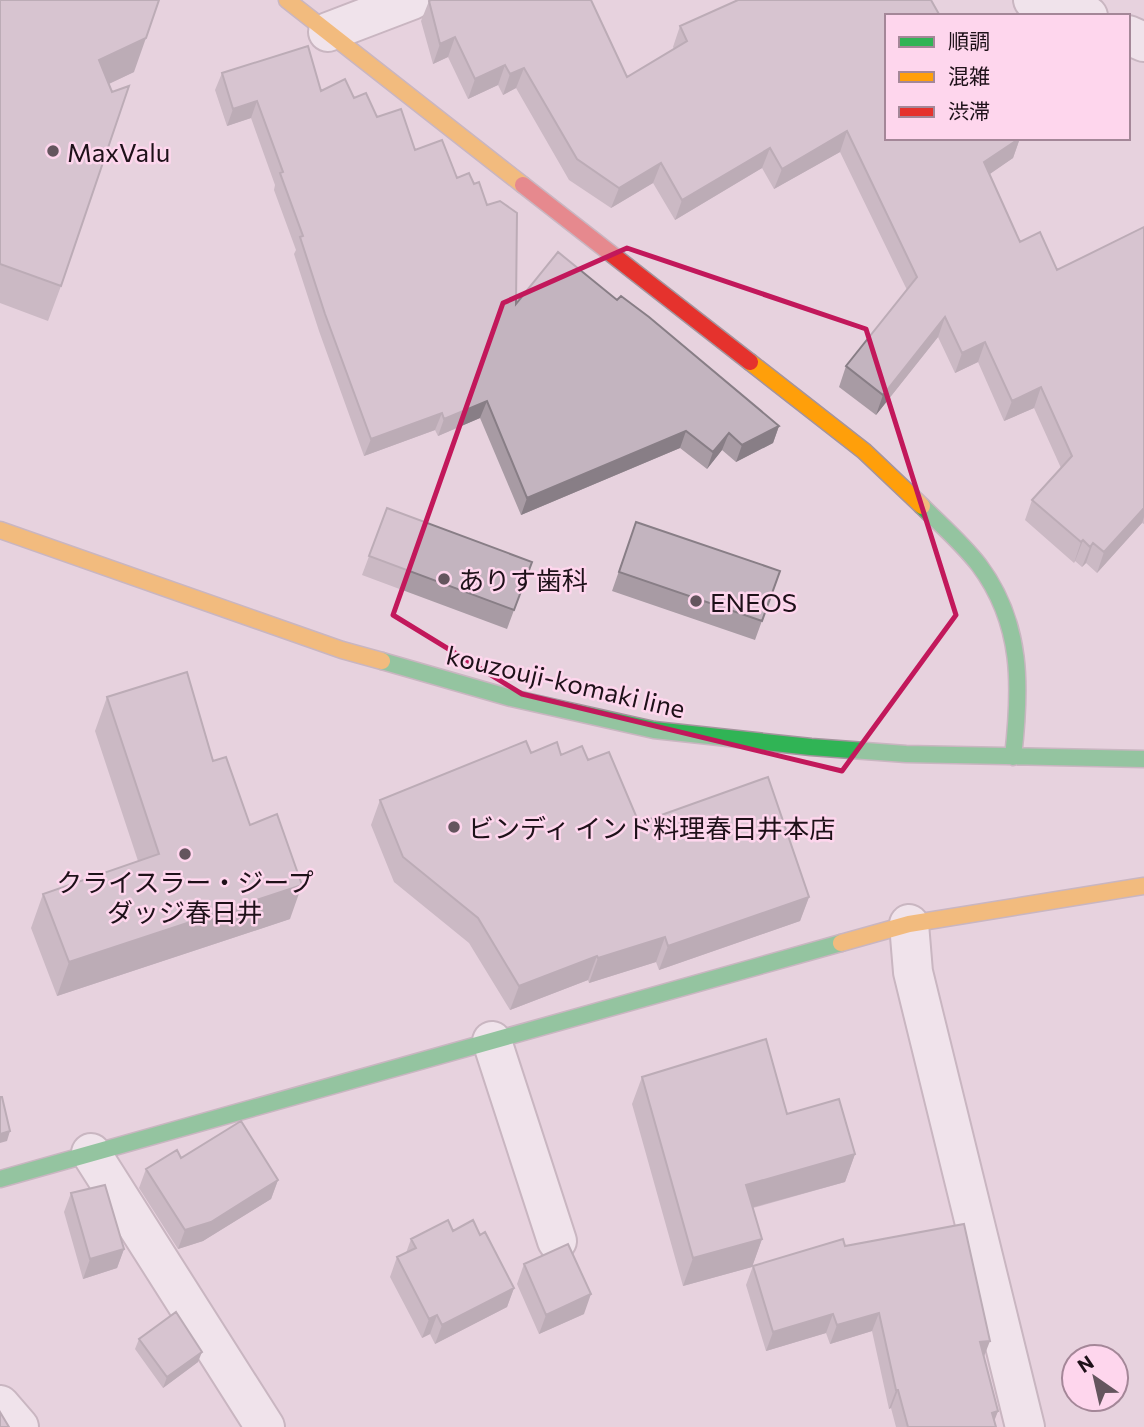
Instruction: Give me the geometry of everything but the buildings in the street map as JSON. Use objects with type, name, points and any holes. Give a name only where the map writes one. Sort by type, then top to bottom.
[{"type":"street","points":[[287,0],[863,451],[958,541],[979,565],[996,593],[1016,648],[1019,702],[1013,757]]},
{"type":"street","points":[[328,32],[412,0]]},
{"type":"street","points":[[1033,0],[1082,9]]},
{"type":"street","name":"kouzouji-komaki line","points":[[0,530],[342,650],[511,698],[667,731],[811,747],[1013,757],[1144,759]]},
{"type":"street","points":[[0,1179],[909,924],[1144,886]]},
{"type":"street","points":[[909,924],[913,972],[1026,1427]]},
{"type":"street","points":[[492,1041],[557,1241]]},
{"type":"street","points":[[91,1153],[265,1427]]},
{"type":"street","points":[[0,1405],[19,1427]]},
{"type":"highlighted area","points":[[627,248],[866,329],[956,615],[842,771],[522,694],[393,615],[503,303]]},
{"type":"traffic: fast","points":[[922,506],[979,565],[1004,610],[1016,657],[1017,706],[1013,757]]},
{"type":"traffic: fast","points":[[382,661],[511,698],[654,730],[906,754],[1144,759]]},
{"type":"traffic: fast","points":[[0,1179],[841,943]]},
{"type":"traffic: slow","points":[[287,0],[523,185]]},
{"type":"traffic: slow","points":[[750,362],[864,451],[922,506]]},
{"type":"traffic: slow","points":[[0,530],[342,650],[382,661]]},
{"type":"traffic: slow","points":[[841,943],[909,924],[1144,886]]},
{"type":"traffic: jam","points":[[523,185],[750,362]]},
{"type":"place","name":"MaxValu","points":[[53,151]]},
{"type":"place","name":"ありす歯科","points":[[444,579]]},
{"type":"place","name":"ENEOS","points":[[696,601]]},
{"type":"place","name":"ビンディ インド料理春日井本店","points":[[454,827]]},
{"type":"place","name":"クライスラー・ジープ ダッジ春日井","points":[[185,854]]}]
